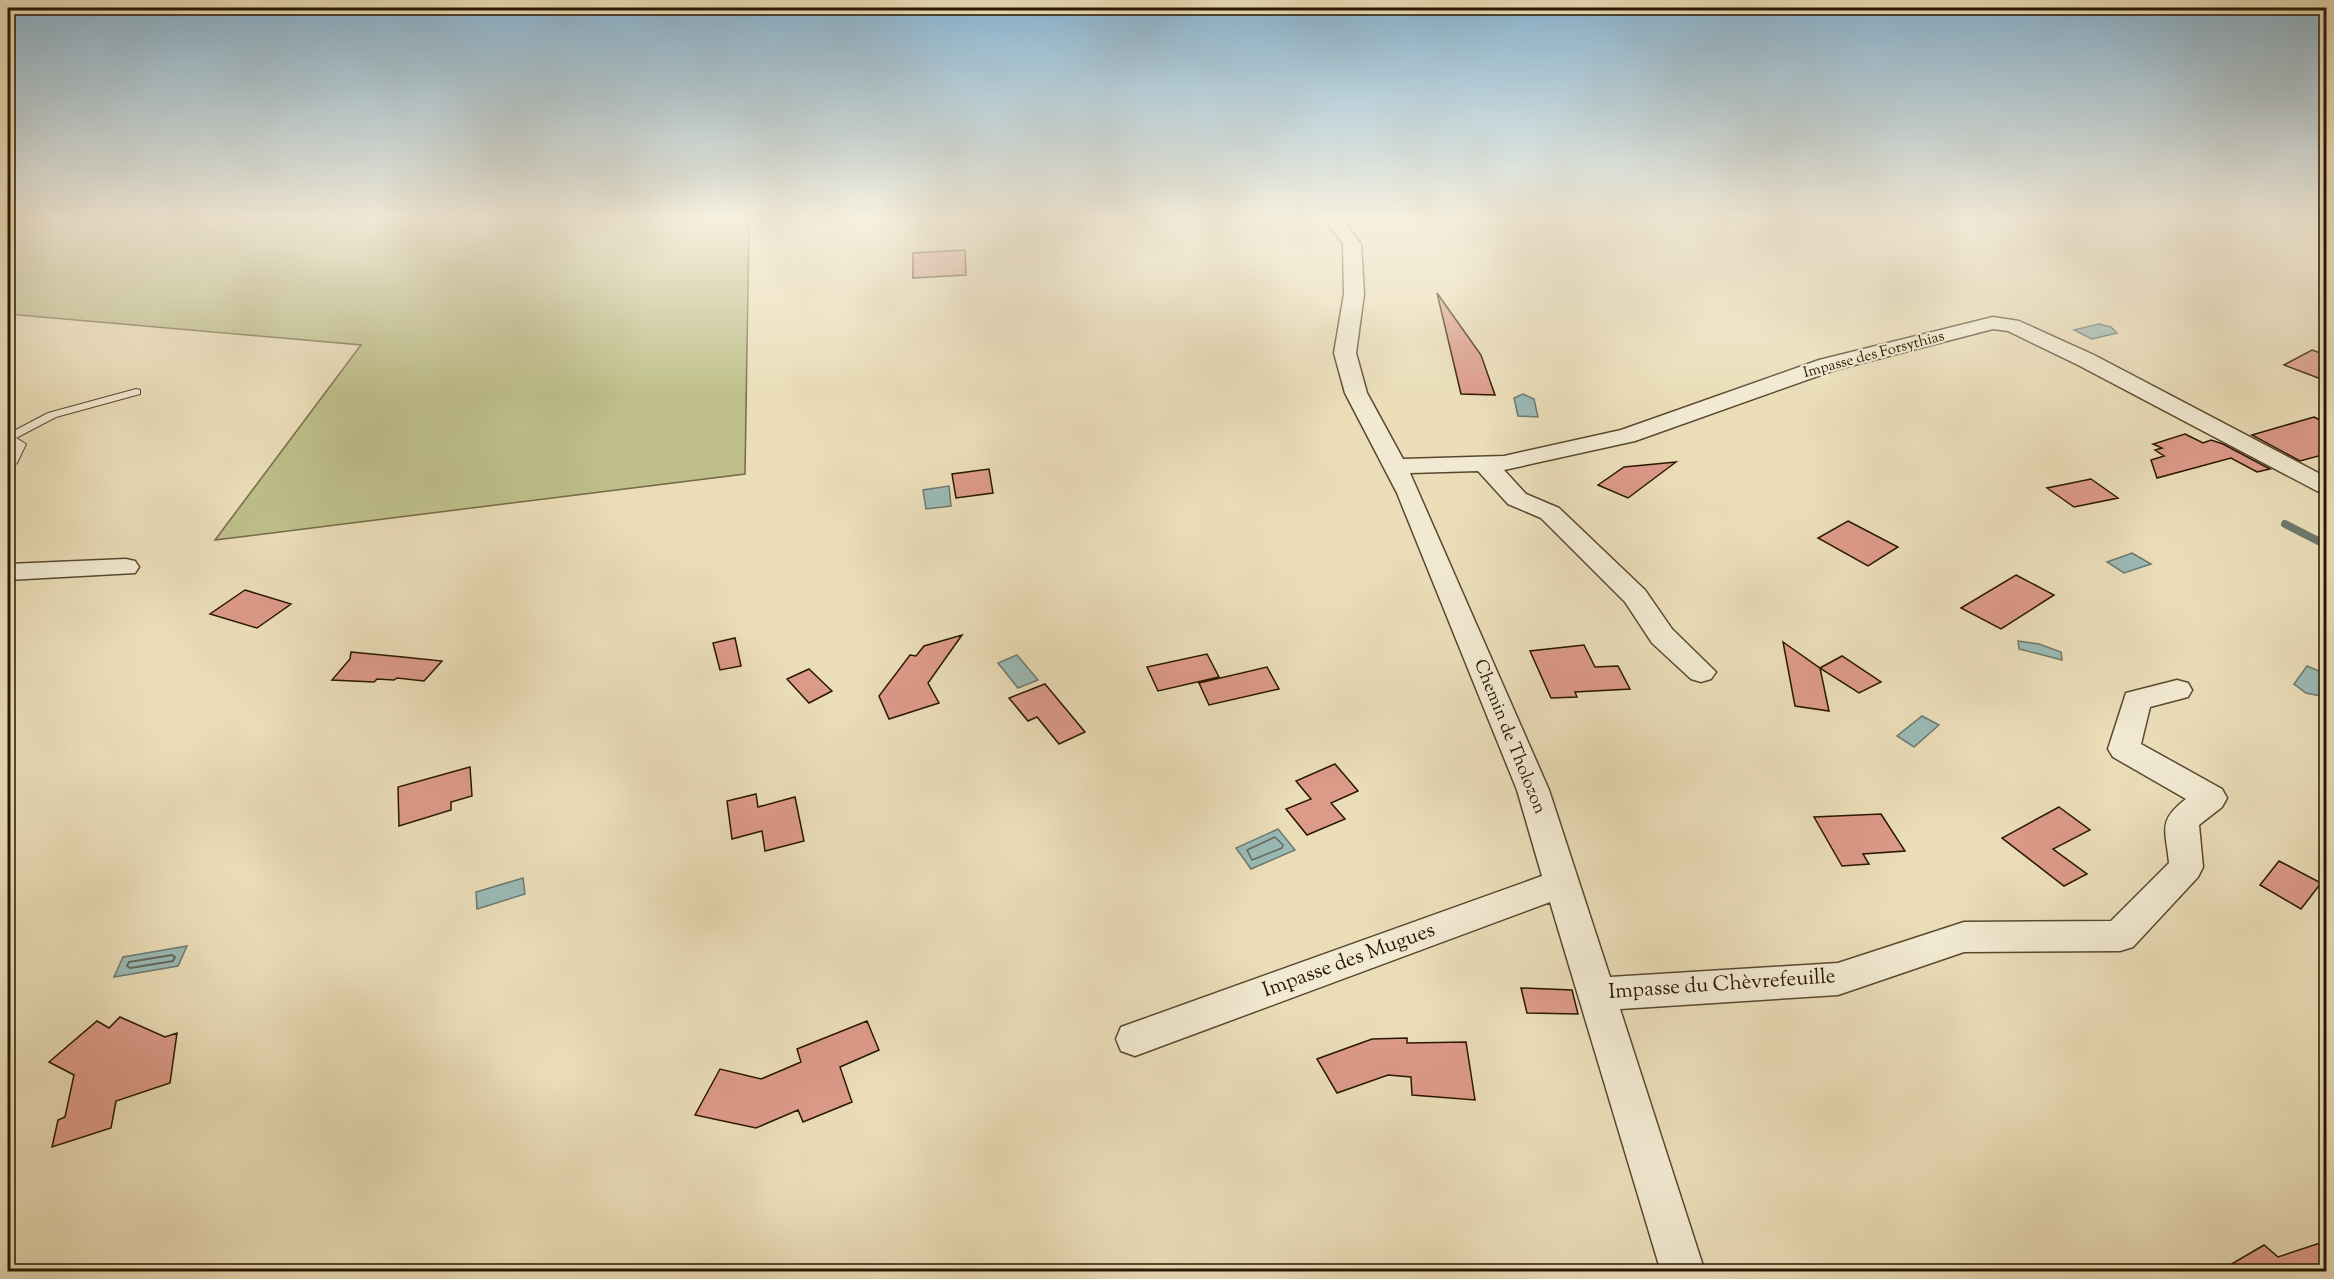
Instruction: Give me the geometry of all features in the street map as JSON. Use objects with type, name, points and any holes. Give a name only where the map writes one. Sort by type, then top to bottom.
[{"type":"street","name":"Chemin de Tholozon","points":[[1353,277],[1353,294],[1345,353],[1356,393],[1409,493],[1533,790],[1683,1272]]},
{"type":"street","name":"Impasse des Forsythias","points":[[1395,466],[1504,462],[1627,436],[1827,365],[1993,323],[2012,325],[2086,360],[2326,486]]},
{"type":"street","points":[[1485,464],[1517,499],[1550,513],[1635,596],[1662,636],[1701,672]]},
{"type":"street","points":[[8,572],[126,567]]},
{"type":"street","name":"Impasse du Chèvrefeuille","points":[[1596,994],[1838,979],[1964,937],[2120,936],[2186,867],[2182,820],[2211,798],[2124,750],[2137,700],[2177,690]]},
{"type":"street","name":"Impasse des Mugues","points":[[1135,1039],[1562,883]]},
{"type":"lane","points":[[8,438],[52,415],[136,392]]},
{"type":"lane","points":[[8,438],[20,444],[13,461],[8,466]]},
{"type":"green space","points":[[8,277],[748,277],[745,474],[215,540],[361,345],[8,314]]},
{"type":"water","points":[[2099,324],[2111,327],[2117,333],[2092,339],[2074,330]]},
{"type":"water","points":[[1523,394],[1534,399],[1538,417],[1518,416],[1514,398]]},
{"type":"water","points":[[949,486],[951,506],[926,509],[923,490]]},
{"type":"water","points":[[2132,553],[2151,564],[2124,573],[2107,562]]},
{"type":"water","points":[[2018,641],[2039,644],[2061,652],[2062,660],[2019,649]]},
{"type":"water","points":[[1017,655],[1038,680],[1018,688],[998,663]]},
{"type":"water","points":[[2307,666],[2326,674],[2326,687],[2320,696],[2306,693],[2294,684]]},
{"type":"water","points":[[1922,716],[1939,725],[1914,747],[1897,736]]},
{"type":"water","points":[[1278,829],[1295,850],[1251,869],[1236,848]]},
{"type":"water","points":[[523,878],[525,894],[477,909],[476,892]]},
{"type":"water","points":[[187,946],[178,966],[114,977],[123,957]]},
{"type":"building","points":[[1437,293],[1481,355],[1495,395],[1461,394]]},
{"type":"building","points":[[2312,350],[2326,355],[2326,381],[2284,365]]},
{"type":"building","points":[[2314,417],[2326,423],[2326,454],[2300,461],[2252,435]]},
{"type":"building","points":[[2185,434],[2203,443],[2211,440],[2223,444],[2270,469],[2257,472],[2231,458],[2157,478],[2151,460],[2164,456],[2155,450],[2162,448],[2153,444]]},
{"type":"building","points":[[1676,462],[1628,498],[1598,485],[1624,467]]},
{"type":"building","points":[[989,469],[993,493],[956,498],[952,474]]},
{"type":"building","points":[[2091,479],[2118,498],[2074,507],[2047,488]]},
{"type":"building","points":[[1848,521],[1898,547],[1868,566],[1818,538]]},
{"type":"building","points":[[2016,575],[2054,595],[2001,629],[1961,608]]},
{"type":"building","points":[[245,590],[291,604],[257,628],[210,614]]},
{"type":"building","points":[[962,635],[928,683],[939,703],[889,719],[879,696],[910,655],[916,656],[924,646]]},
{"type":"building","points":[[735,638],[741,666],[720,670],[713,643]]},
{"type":"building","points":[[1783,642],[1820,668],[1829,711],[1795,706]]},
{"type":"building","points":[[1584,645],[1595,667],[1618,666],[1630,689],[1575,692],[1577,697],[1551,698],[1530,651]]},
{"type":"building","points":[[351,652],[442,661],[424,681],[397,678],[394,680],[377,679],[374,682],[332,680],[350,659]]},
{"type":"building","points":[[1207,654],[1219,677],[1158,691],[1147,667]]},
{"type":"building","points":[[1842,656],[1881,682],[1859,693],[1820,668]]},
{"type":"building","points":[[1267,667],[1279,689],[1209,705],[1199,683]]},
{"type":"building","points":[[809,669],[832,691],[809,703],[787,679]]},
{"type":"building","points":[[1045,684],[1085,732],[1059,744],[1037,717],[1028,721],[1009,698]]},
{"type":"building","points":[[1335,764],[1358,791],[1331,803],[1345,819],[1307,835],[1286,809],[1311,799],[1296,781]]},
{"type":"building","points":[[470,767],[472,796],[451,802],[451,810],[399,826],[398,787]]},
{"type":"building","points":[[756,794],[758,807],[795,797],[804,841],[765,851],[762,831],[732,839],[727,801]]},
{"type":"building","points":[[2059,807],[2090,830],[2053,849],[2087,874],[2064,886],[2002,838]]},
{"type":"building","points":[[1881,814],[1905,851],[1863,854],[1869,864],[1842,866],[1814,817]]},
{"type":"building","points":[[2279,861],[2321,883],[2301,909],[2260,885]]},
{"type":"building","points":[[1521,988],[1572,990],[1578,1014],[1527,1013]]},
{"type":"building","points":[[120,1017],[165,1037],[177,1033],[170,1083],[116,1101],[111,1128],[52,1147],[58,1120],[65,1117],[74,1075],[49,1062],[97,1021],[109,1028]]},
{"type":"building","points":[[867,1021],[879,1050],[840,1067],[852,1102],[803,1122],[798,1110],[756,1128],[695,1115],[720,1069],[761,1079],[801,1062],[797,1049]]},
{"type":"building","points":[[1407,1038],[1407,1043],[1466,1042],[1475,1100],[1412,1095],[1411,1077],[1388,1075],[1337,1093],[1317,1059],[1372,1039]]},
{"type":"building","points":[[2326,1241],[2326,1272],[2218,1272],[2264,1245],[2278,1257]]},
{"type":"waterway","points":[[2285,524],[2326,545]]}]
